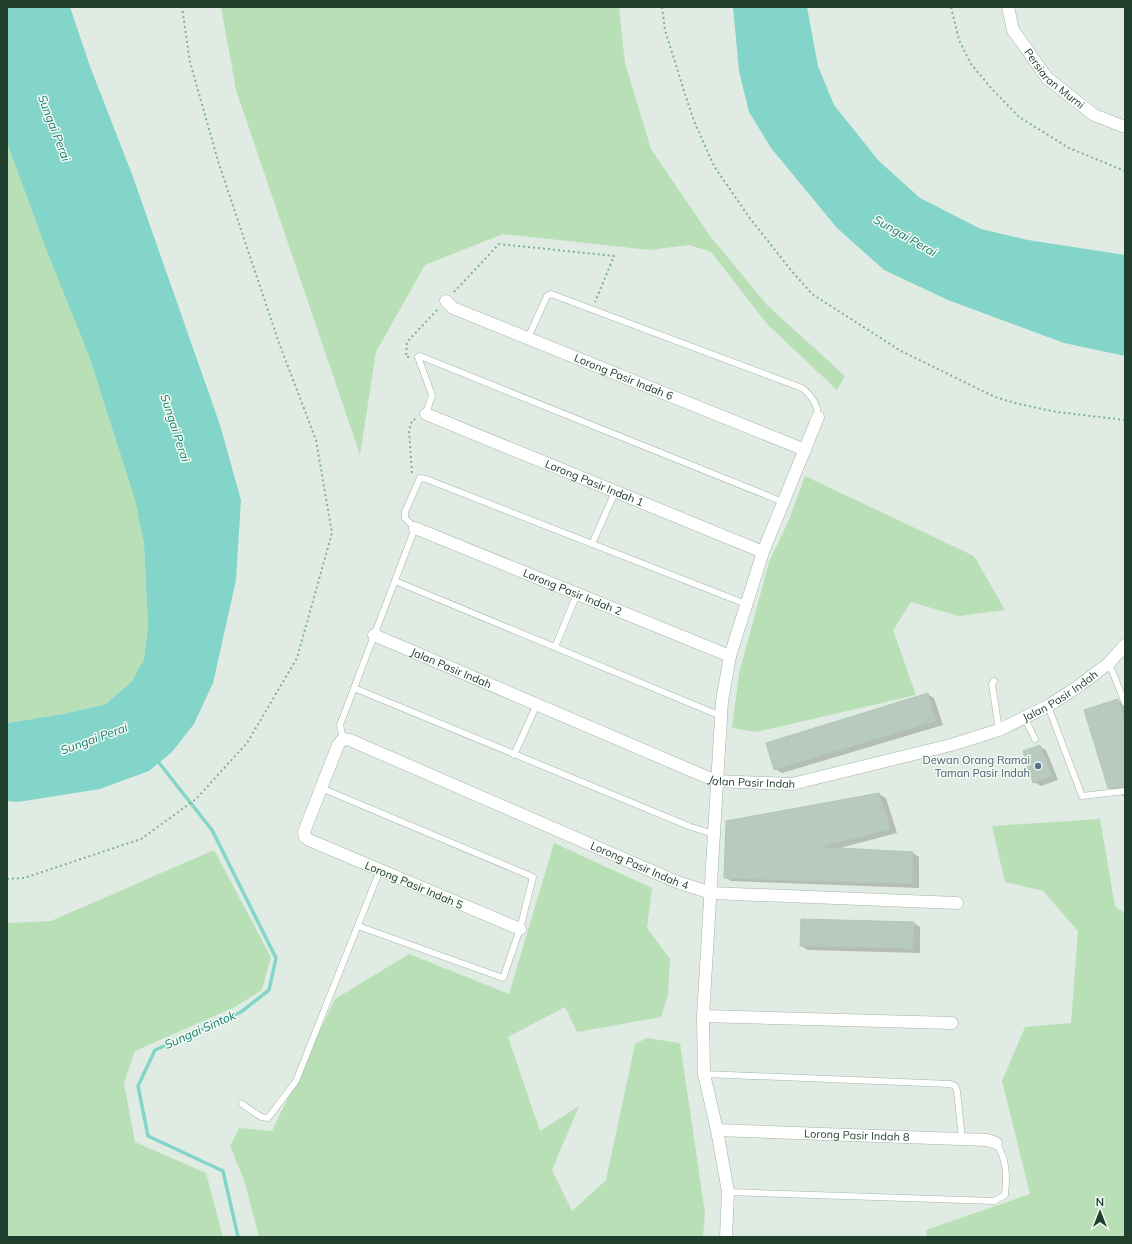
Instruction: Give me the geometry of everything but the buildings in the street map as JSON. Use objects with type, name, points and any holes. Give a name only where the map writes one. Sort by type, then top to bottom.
[{"type":"street","name":"Persiaran Murni","points":[[1008,7],[1013,30],[1047,78],[1094,115],[1125,127]]},
{"type":"street","name":"Lorong Pasir Indah 6","points":[[446,301],[453,308],[805,450]]},
{"type":"street","name":"Lorong Pasir Indah 1","points":[[426,414],[763,552]]},
{"type":"street","points":[[726,1237],[728,1192],[717,1130],[704,1074],[703,1016],[721,716],[730,656],[746,604],[763,552],[818,416]]},
{"type":"street","name":"Lorong Pasir Indah 2","points":[[415,528],[730,656]]},
{"type":"street","name":"Jalan Pasir Indah","points":[[374,635],[716,781],[792,784],[951,745],[999,730],[1048,706],[1109,663],[1125,645]]},
{"type":"street","points":[[321,788],[338,745],[343,740]]},
{"type":"street","name":"Lorong Pasir Indah 4","points":[[343,740],[350,740],[677,882],[711,893],[957,902]]},
{"type":"street","name":"Lorong Pasir Indah 5","points":[[321,788],[304,832],[305,837],[309,840],[520,929]]},
{"type":"street","points":[[703,1016],[952,1023]]},
{"type":"street","name":"Lorong Pasir Indah 8","points":[[717,1130],[987,1140],[996,1143]]},
{"type":"lane","points":[[528,338],[547,296],[551,294],[592,311],[802,388],[808,393],[818,408],[818,416]]},
{"type":"lane","points":[[426,414],[432,395],[418,357],[420,356],[783,502]]},
{"type":"lane","points":[[343,740],[340,725],[415,528],[405,518],[405,512],[418,480],[423,478],[746,604]]},
{"type":"lane","points":[[592,544],[615,492]]},
{"type":"lane","points":[[395,581],[721,716]]},
{"type":"lane","points":[[555,647],[577,594]]},
{"type":"lane","points":[[1109,663],[1125,703]]},
{"type":"lane","points":[[994,681],[992,684],[999,730]]},
{"type":"lane","points":[[354,688],[691,827],[714,834]]},
{"type":"lane","points":[[514,755],[537,704]]},
{"type":"lane","points":[[1048,706],[1082,796],[1125,791]]},
{"type":"lane","points":[[1024,717],[1035,739]]},
{"type":"lane","points":[[321,788],[533,877],[520,929],[505,975],[501,978],[358,926]]},
{"type":"lane","points":[[242,1104],[261,1118],[268,1118],[296,1081],[380,870]]},
{"type":"lane","points":[[704,1074],[950,1084],[955,1086],[957,1091],[962,1139]]},
{"type":"lane","points":[[728,1192],[994,1201],[1005,1195],[1007,1173],[1002,1152],[996,1143]]},
{"type":"path","points":[[7,879],[24,878],[141,839],[196,799],[247,743],[297,658],[332,533],[316,440],[279,343],[218,161],[190,62],[182,7]]},
{"type":"path","points":[[662,7],[665,30],[694,121],[714,166],[749,217],[812,294],[901,351],[995,397],[1057,412],[1125,420]]},
{"type":"path","points":[[951,7],[959,40],[971,64],[992,89],[1019,117],[1069,148],[1125,171]]},
{"type":"path","points":[[418,357],[406,357],[407,342],[499,244],[614,256],[592,311]]},
{"type":"path","points":[[418,480],[412,473],[409,431],[412,420],[426,414]]},
{"type":"green space","points":[[221,7],[619,7],[625,63],[651,149],[710,236],[768,306],[845,376],[837,390],[768,325],[711,252],[689,245],[650,250],[503,234],[425,265],[376,352],[360,455],[236,90]]},
{"type":"green space","points":[[7,143],[46,249],[89,356],[135,500],[144,544],[148,628],[144,659],[132,681],[106,704],[63,714],[7,723]]},
{"type":"green space","points":[[805,476],[974,556],[1005,610],[959,616],[911,602],[893,630],[916,695],[757,732],[732,728],[739,674],[769,562],[789,520]]},
{"type":"green space","points":[[1100,819],[1115,906],[1125,914],[1125,1237],[927,1237],[926,1230],[1030,1194],[1002,1081],[1025,1027],[1071,1023],[1078,931],[1043,891],[1005,882],[992,826]]},
{"type":"green space","points":[[554,843],[652,888],[647,928],[670,959],[668,995],[661,1017],[577,1032],[565,1007],[508,1037],[540,1131],[579,1106],[552,1170],[572,1211],[606,1180],[635,1044],[647,1038],[680,1043],[705,1213],[703,1237],[259,1237],[244,1180],[230,1146],[239,1128],[272,1131],[335,999],[409,954],[509,994]]},
{"type":"green space","points":[[214,850],[271,957],[262,990],[235,1007],[135,1051],[124,1083],[135,1142],[206,1173],[223,1237],[7,1237],[7,923],[51,921]]},
{"type":"water","name":"Sungai Perai","points":[[7,7],[70,7],[91,69],[133,177],[220,425],[241,500],[236,580],[213,683],[194,724],[172,752],[149,771],[100,789],[18,802],[7,801],[7,723],[63,714],[106,704],[132,681],[144,659],[148,628],[144,544],[135,500],[89,356],[46,249],[7,143]]},
{"type":"water","name":"Sungai Perai","points":[[733,7],[807,7],[818,66],[834,105],[879,161],[920,198],[981,229],[1028,240],[1125,255],[1125,356],[1064,343],[948,300],[884,270],[837,228],[771,148],[749,112],[739,71]]},
{"type":"waterway","name":"Sungai Sintok","points":[[156,759],[212,830],[276,958],[269,990],[241,1012],[155,1050],[138,1086],[148,1136],[223,1171],[238,1237]]},
{"type":"place","name":"Dewan Orang Ramai Taman Pasir Indah","points":[[1038,766]]}]
